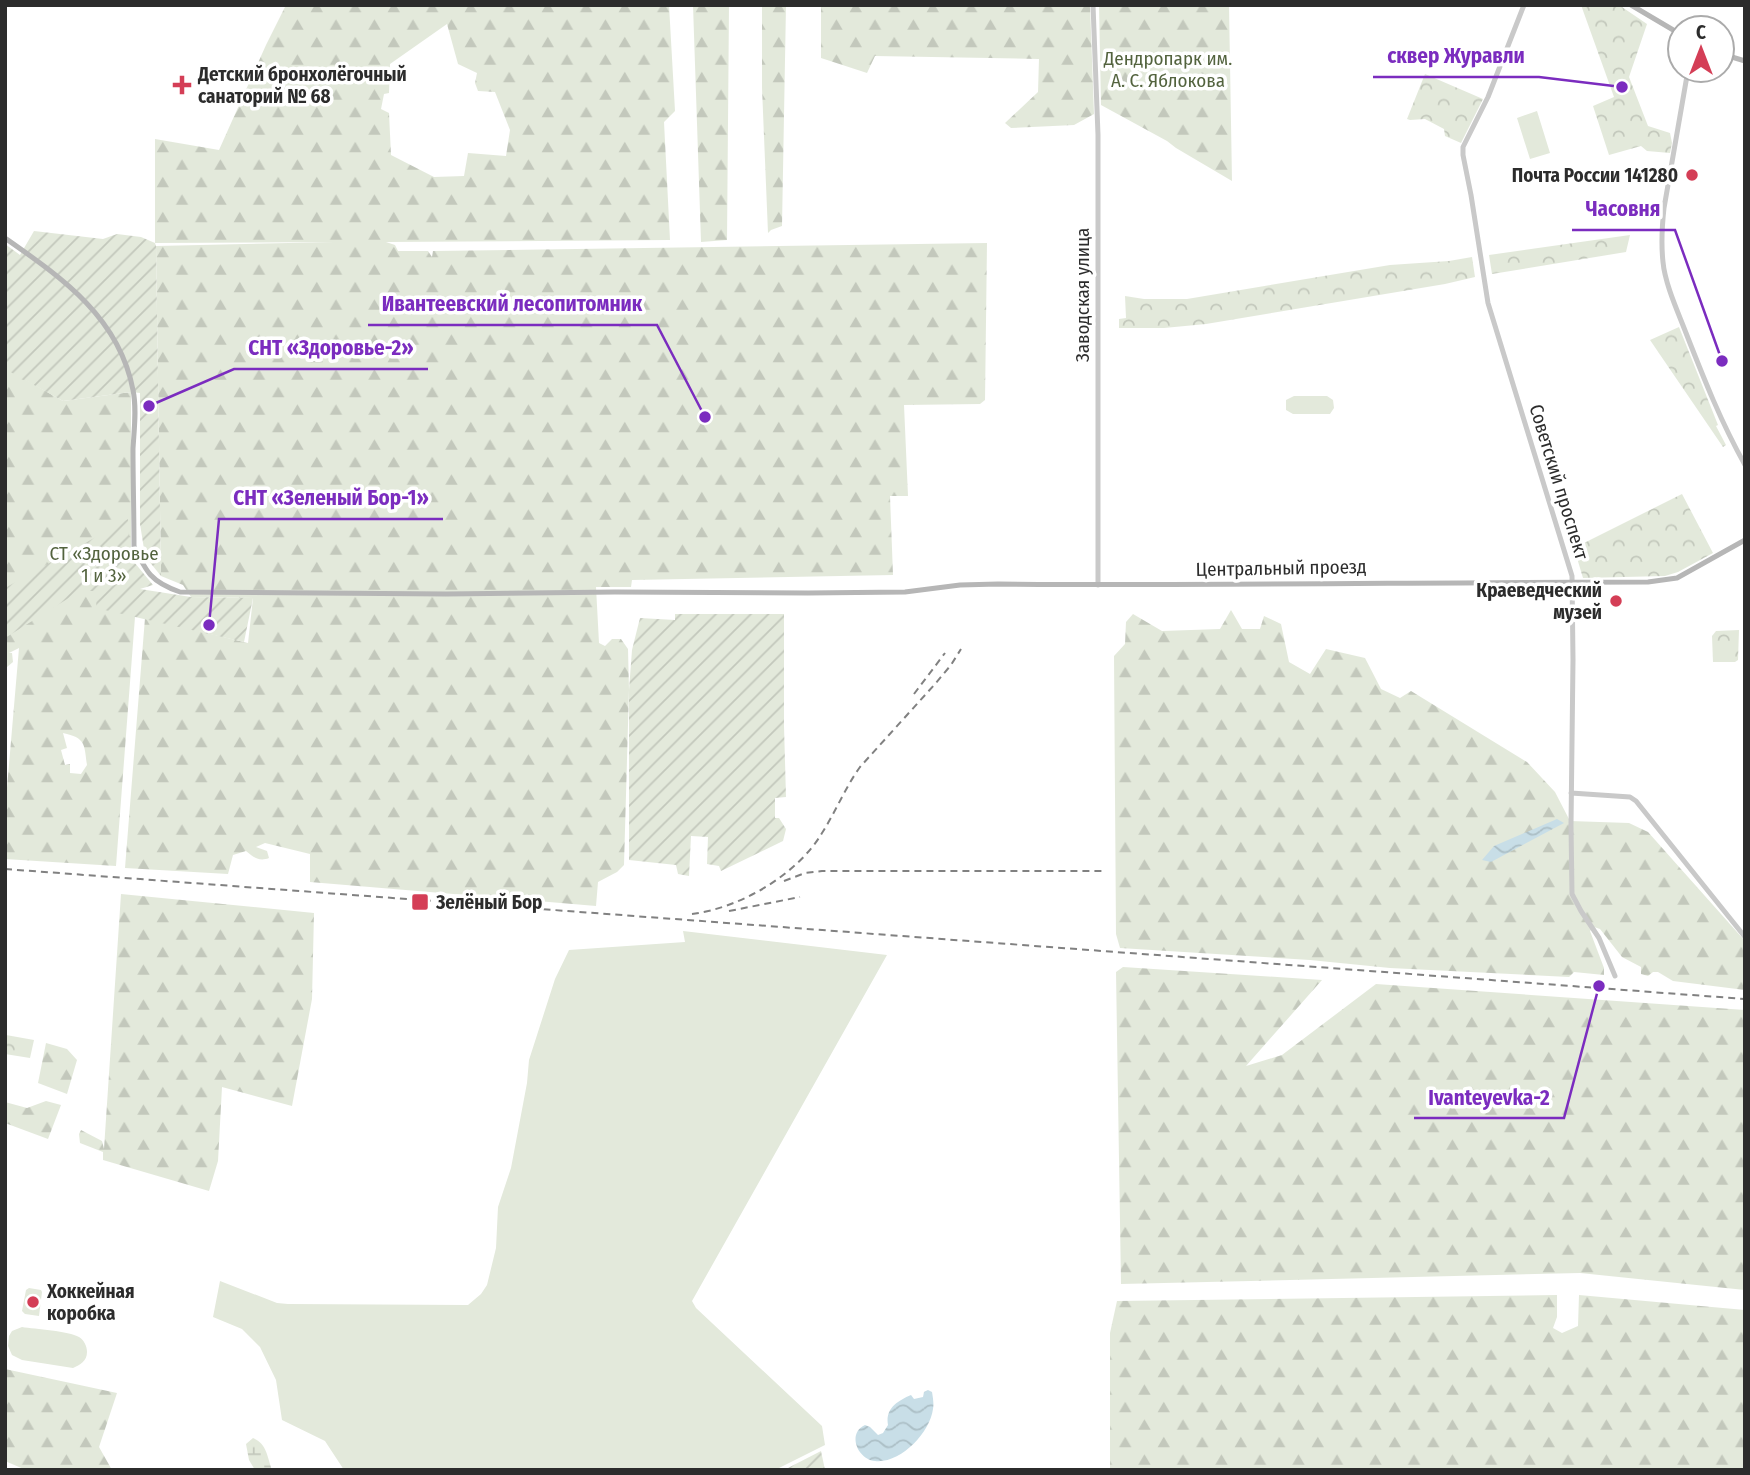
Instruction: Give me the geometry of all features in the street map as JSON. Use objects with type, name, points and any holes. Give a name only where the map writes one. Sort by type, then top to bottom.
[{"type":"main road","points":[[1631,5],[1666,26]]},
{"type":"main road","name":"Центральный проезд","points":[[5,239],[57,275],[95,312],[113,336],[127,366],[134,400],[134,546],[152,578],[180,592],[808,593],[905,592],[986,584],[1648,582],[1677,578],[1745,540]]},
{"type":"street","name":"Заводская улица","points":[[1093,5],[1098,135],[1098,585]]},
{"type":"street","name":"Советский проспект","points":[[1524,5],[1488,95],[1463,147],[1463,155],[1488,303],[1573,582],[1572,894],[1600,938],[1615,976]]},
{"type":"street","points":[[1686,84],[1664,208],[1663,264],[1679,315],[1716,409],[1745,466]]},
{"type":"street","points":[[1571,793],[1630,797],[1636,801],[1745,937]]},
{"type":"green space","points":[[286,5],[669,5],[675,111],[664,122],[670,240],[386,242],[395,245],[398,251],[428,251],[432,257],[433,251],[987,243],[985,400],[980,404],[904,405],[908,496],[890,496],[893,575],[632,580],[631,587],[596,587],[599,643],[605,646],[612,639],[621,639],[628,649],[629,690],[624,865],[598,882],[596,906],[310,882],[310,854],[265,843],[256,847],[267,851],[269,858],[259,859],[246,851],[233,855],[228,874],[125,868],[145,618],[248,643],[253,598],[191,597],[183,585],[161,576],[156,246],[335,242],[155,243],[155,139],[219,150]],"holes":[[[447,24],[458,64],[477,73],[475,83],[478,91],[495,92],[510,130],[506,156],[468,153],[464,176],[434,177],[391,155],[389,113],[381,109],[384,94],[389,93],[390,64]]]},
{"type":"green space","points":[[693,5],[729,5],[727,240],[701,242]]},
{"type":"green space","points":[[762,5],[786,5],[782,226],[768,233],[762,88]]},
{"type":"green space","points":[[821,5],[1090,5],[1094,114],[1074,125],[1011,128],[1005,123],[1038,92],[1039,59],[875,56],[867,73],[821,58]]},
{"type":"green space","name":"Дендропарк им. А. С. Яблокова","points":[[1099,5],[1229,5],[1232,181],[1101,105]]},
{"type":"green space","points":[[1581,5],[1619,5],[1647,24],[1629,77],[1648,126],[1670,133],[1670,153],[1647,151],[1641,146],[1609,155],[1593,106],[1614,97]]},
{"type":"green space","points":[[1425,74],[1483,99],[1461,143],[1445,136],[1444,129],[1425,119],[1407,119]]},
{"type":"green space","points":[[1537,111],[1550,153],[1530,159],[1517,118]]},
{"type":"green space","points":[[34,231],[103,239],[117,234],[141,237],[155,243],[161,576],[148,560],[140,524],[140,393],[63,401],[5,369],[5,244],[20,255]]},
{"type":"green space","points":[[1630,235],[1626,252],[1492,274],[1489,255]]},
{"type":"green space","points":[[1472,257],[1475,277],[1445,284],[1206,324],[1119,328],[1119,319],[1126,318],[1125,296],[1187,299],[1390,265]]},
{"type":"green space","points":[[1679,327],[1718,425],[1716,426],[1726,445],[1723,447],[1650,340]]},
{"type":"green space","name":"СТ «Здоровье 1 и 3»","points":[[5,368],[63,401],[131,392],[129,611],[135,617],[116,866],[5,859],[5,811],[19,648],[9,653],[12,653],[13,662],[7,667],[5,677]],"holes":[[[63,733],[76,737],[84,747],[87,765],[81,774],[70,773],[70,764],[65,765],[61,750],[67,748]]]},
{"type":"green space","points":[[1294,396],[1327,396],[1333,400],[1334,408],[1330,414],[1293,414],[1286,410],[1286,400]]},
{"type":"green space","points":[[1682,494],[1713,553],[1665,576],[1583,578],[1574,548]]},
{"type":"green space","name":"СТ «Здоровье 1 и 3»","points":[[128,519],[130,557],[153,585],[140,589],[191,597],[253,598],[244,642],[96,608],[97,591],[80,591],[5,638],[5,588]]},
{"type":"green space","points":[[1231,610],[1242,629],[1260,629],[1264,616],[1281,624],[1289,662],[1310,674],[1326,649],[1365,658],[1381,689],[1400,698],[1411,691],[1527,762],[1555,792],[1570,821],[1629,823],[1648,832],[1745,941],[1745,990],[1673,981],[1658,972],[1648,976],[1641,974],[1641,967],[1622,957],[1600,929],[1594,927],[1590,931],[1604,968],[1604,975],[1574,972],[1569,977],[1390,968],[1120,948],[1116,934],[1114,656],[1125,644],[1126,622],[1133,614],[1162,631],[1220,629]]},
{"type":"green space","points":[[675,614],[784,614],[786,797],[775,798],[775,818],[779,818],[786,829],[783,841],[721,871],[719,866],[707,864],[708,837],[691,836],[689,876],[678,874],[676,865],[629,860],[629,690],[632,650],[640,618],[675,620]]},
{"type":"green space","points":[[1739,630],[1738,660],[1713,662],[1712,636],[1716,631]]},
{"type":"green space","points":[[121,894],[314,913],[312,999],[292,1106],[222,1087],[218,1161],[209,1191],[103,1160],[103,1152],[80,1143],[81,1130],[102,1141],[104,1149]]},
{"type":"green space","points":[[683,931],[887,955],[692,1301],[696,1308],[822,1426],[825,1445],[775,1470],[344,1470],[325,1441],[282,1420],[276,1380],[260,1347],[242,1329],[213,1317],[220,1281],[277,1303],[468,1305],[487,1285],[496,1248],[498,1207],[511,1168],[529,1060],[555,979],[569,950],[685,942]]},
{"type":"green space","points":[[1123,967],[1322,980],[1246,1066],[1282,1055],[1376,984],[1745,1010],[1745,1290],[1580,1273],[1121,1284],[1116,972]]},
{"type":"green space","points":[[6,1035],[34,1040],[30,1058],[5,1054]]},
{"type":"green space","points":[[46,1043],[67,1049],[77,1060],[67,1094],[38,1083]]},
{"type":"green space","points":[[46,1101],[61,1105],[48,1139],[5,1123],[5,1102],[27,1108]]},
{"type":"green space","name":"Хоккейная коробка","points":[[29,1288],[42,1292],[39,1316],[22,1311],[26,1290]]},
{"type":"green space","points":[[1557,1295],[1557,1317],[1553,1328],[1562,1333],[1578,1326],[1579,1295],[1745,1310],[1745,1470],[1110,1470],[1110,1333],[1117,1301]]},
{"type":"green space","points":[[22,1327],[79,1337],[86,1345],[86,1358],[73,1368],[22,1360],[12,1355],[8,1346],[12,1331]]},
{"type":"green space","points":[[5,1369],[117,1393],[99,1447],[112,1470],[26,1470],[5,1461]]},
{"type":"green space","points":[[253,1438],[264,1447],[272,1470],[255,1470],[249,1460],[246,1444]]},
{"type":"green space","points":[[821,1451],[825,1470],[784,1470]]},
{"type":"water","points":[[1557,819],[1564,823],[1491,862],[1482,860],[1494,846]]},
{"type":"water","points":[[928,1390],[932,1392],[933,1407],[931,1418],[920,1437],[904,1452],[885,1461],[875,1461],[863,1456],[856,1445],[856,1434],[860,1429],[865,1425],[878,1435],[883,1433],[893,1406],[911,1395],[914,1399],[923,1397]]},
{"type":"railway","points":[[692,914],[710,911],[748,897],[783,876],[798,863],[822,833],[860,767],[935,684],[961,649]]},
{"type":"railway","points":[[914,694],[945,653]]},
{"type":"railway","points":[[5,869],[1745,999]]},
{"type":"railway","points":[[784,881],[805,873],[822,871],[1106,871]]},
{"type":"railway","points":[[729,911],[800,897]]},
{"type":"place","name":"Детский бронхолёгочный санаторий № 68","points":[[182,85]]},
{"type":"place","name":"сквер Журавли","points":[[1622,87]]},
{"type":"place","name":"Почта России 141280","points":[[1692,175]]},
{"type":"place","name":"Часовня","points":[[1722,361]]},
{"type":"place","name":"СНТ «Здоровье-2»","points":[[149,406]]},
{"type":"place","name":"Ивантеевский лесопитомник","points":[[705,417]]},
{"type":"place","name":"Краеведческий музей","points":[[1616,601]]},
{"type":"place","name":"СНТ «Зеленый Бор-1»","points":[[209,625]]},
{"type":"place","name":"Зелёный Бор","points":[[420,902]]},
{"type":"place","name":"Ivanteyevka-2","points":[[1599,986]]},
{"type":"place","name":"Хоккейная коробка","points":[[33,1302]]}]
